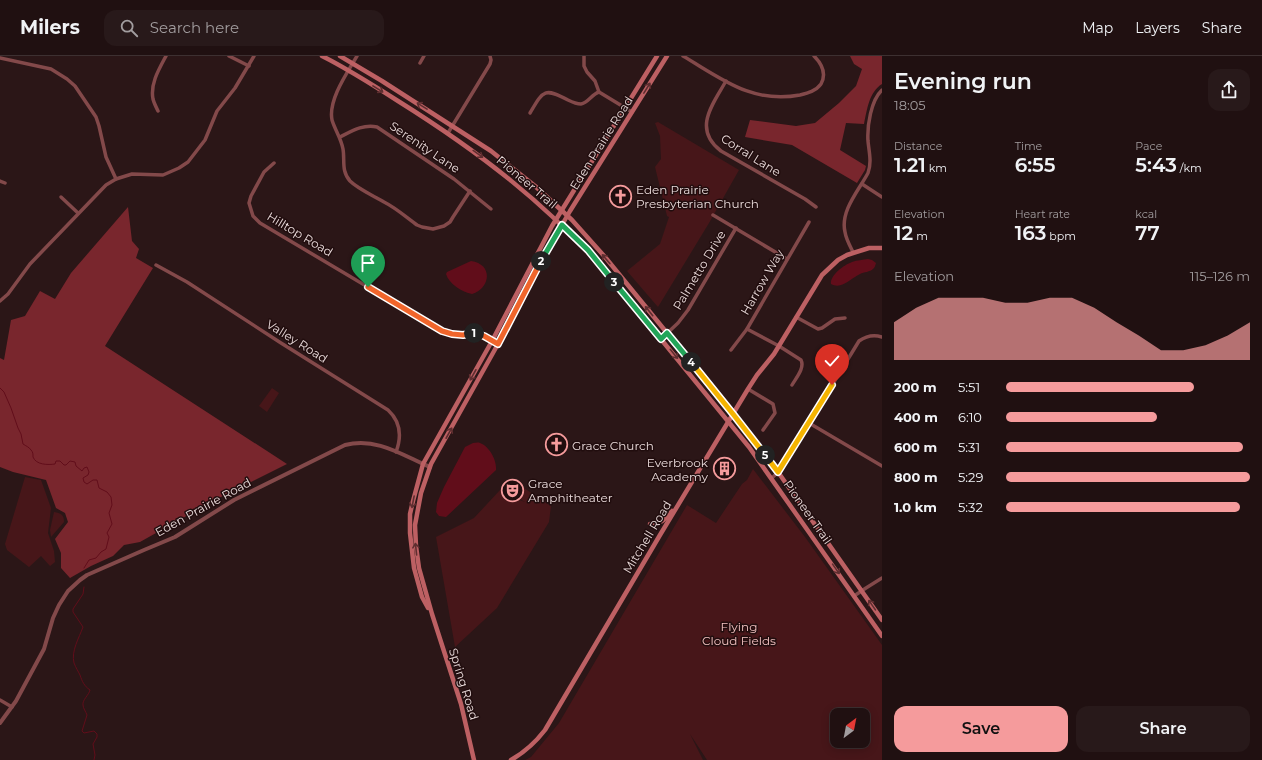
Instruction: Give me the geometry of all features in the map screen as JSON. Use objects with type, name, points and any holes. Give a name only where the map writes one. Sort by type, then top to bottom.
[{"type":"main road","name":"Pioneer Trail","points":[[322,56],[349,70],[448,133],[524,190],[562,225],[599,264],[729,422],[772,478],[882,636]]},
{"type":"main road","name":"Pioneer Trail","points":[[340,56],[486,147],[510,165],[562,210],[605,257],[733,414],[778,472],[882,620]]},
{"type":"main road","name":"Eden Prairie Road","points":[[423,464],[492,341],[556,219],[657,56]]},
{"type":"main road","name":"Eden Prairie Road","points":[[430,467],[498,344],[535,272],[567,216],[667,56]]},
{"type":"main road","name":"Mitchell Road","points":[[510,760],[532,745],[545,730],[748,389],[774,354],[822,275],[838,260],[853,252],[869,248],[882,248]]},
{"type":"main road","name":"Spring Road","points":[[423,464],[410,514],[410,544],[414,568],[422,597],[432,614]]},
{"type":"main road","name":"Spring Road","points":[[430,467],[421,493],[415,525],[419,568],[461,704],[474,760]]},
{"type":"main road","points":[[650,524],[662,523],[679,503]]},
{"type":"street","points":[[158,111],[153,100],[153,87],[166,56]]},
{"type":"street","points":[[229,56],[249,66]]},
{"type":"street","points":[[0,301],[8,294],[30,264],[106,185],[116,179],[132,174],[164,175],[184,168],[201,147],[217,111],[236,88],[254,56]]},
{"type":"street","points":[[357,56],[334,98],[332,108],[332,121],[340,137],[343,149],[345,173],[350,181],[422,227],[433,230],[450,222],[470,191]]},
{"type":"street","points":[[420,62],[424,56]]},
{"type":"street","points":[[448,133],[490,64],[492,56]]},
{"type":"street","points":[[584,56],[584,66],[595,81],[599,92],[632,112]]},
{"type":"street","points":[[683,56],[744,91],[762,95],[789,96],[810,92],[819,86],[823,76],[822,66],[814,56]]},
{"type":"street","points":[[0,58],[51,69],[75,86],[96,117],[106,157],[116,179]]},
{"type":"street","name":"Corral Lane","points":[[726,81],[706,117],[707,132],[712,143],[721,151],[805,199],[816,207]]},
{"type":"street","points":[[853,252],[845,233],[845,220],[848,207],[870,167],[868,139],[869,124],[876,96],[882,90]]},
{"type":"street","points":[[530,113],[538,98],[546,92],[555,93],[573,103],[580,104],[584,103],[594,93],[599,92]]},
{"type":"street","name":"Serenity Lane","points":[[340,137],[361,127],[377,127],[454,179],[491,209]]},
{"type":"street","name":"Hilltop Road","points":[[274,164],[264,172],[251,196],[249,203],[253,216],[260,223],[442,331],[452,334],[479,334],[498,344]]},
{"type":"street","points":[[0,181],[5,183]]},
{"type":"street","points":[[862,184],[882,197]]},
{"type":"street","points":[[60,197],[78,213]]},
{"type":"street","points":[[714,215],[787,259]]},
{"type":"street","name":"Harrow Way","points":[[731,350],[747,329],[809,222]]},
{"type":"street","name":"Palmetto Drive","points":[[661,339],[678,323],[688,310],[736,228]]},
{"type":"street","name":"Valley Road","points":[[156,265],[187,282],[388,410],[398,422],[400,433],[396,452]]},
{"type":"street","points":[[796,317],[818,329],[835,319],[845,318]]},
{"type":"street","points":[[747,329],[798,357],[802,363],[802,369],[792,385]]},
{"type":"street","points":[[772,478],[778,472],[859,341],[869,335],[882,336]]},
{"type":"street","points":[[748,389],[773,404],[775,413],[763,430]]},
{"type":"street","points":[[809,423],[882,466]]},
{"type":"street","name":"Eden Prairie Road","points":[[0,724],[12,707],[44,649],[53,618],[59,604],[74,586],[87,575],[176,537],[234,500],[345,446],[370,443],[382,446],[430,467]]},
{"type":"street","points":[[854,596],[882,578]]},
{"type":"street","points":[[0,700],[12,707]]},
{"type":"green space","points":[[658,122],[739,170],[658,307],[627,271],[660,244],[669,217],[667,216],[655,167],[661,159],[660,136],[655,123]]},
{"type":"green space","points":[[272,388],[279,393],[267,412],[259,406]]},
{"type":"green space","name":"Flying Cloud Fields","points":[[753,469],[805,537],[882,645],[882,760],[707,760],[690,734],[703,760],[525,760],[531,757],[559,723],[687,505],[716,523],[742,484],[747,480]]},
{"type":"green space","points":[[25,477],[41,480],[51,508],[48,533],[54,551],[55,562],[50,566],[41,556],[29,567],[7,550],[5,544]]},
{"type":"green space","points":[[524,488],[533,494],[528,502],[535,496],[551,506],[549,522],[497,608],[455,647],[436,537],[474,518],[501,489],[506,495],[525,502],[518,498]]},
{"type":"green space","points":[[54,512],[62,515],[64,522],[51,537],[50,530]]},
{"type":"shaded area","points":[[850,56],[882,56],[882,84],[871,96],[864,124],[846,123],[840,150],[866,166],[857,183],[792,145],[745,137],[750,120],[796,126],[815,123],[839,103],[856,86],[862,69],[854,64]]},
{"type":"shaded area","points":[[128,207],[132,241],[139,249],[136,258],[153,268],[105,346],[287,464],[213,501],[140,542],[124,545],[113,556],[70,578],[61,568],[61,553],[55,539],[68,522],[65,513],[56,508],[46,480],[13,472],[0,467],[0,358],[4,360],[11,320],[25,316],[40,291],[55,299],[71,273]]},
{"type":"shaded area","points":[[868,259],[876,263],[872,270],[860,274],[843,285],[839,286],[831,284],[835,274],[845,265],[854,261]]},
{"type":"shaded area","points":[[471,261],[478,263],[483,267],[487,276],[483,287],[472,294],[456,287],[446,274],[447,272]]},
{"type":"shaded area","points":[[473,443],[480,443],[489,450],[494,458],[496,470],[446,517],[439,516],[436,512],[437,503],[444,487],[465,447]]},
{"type":"waterway","points":[[0,388],[4,392],[11,408],[21,434],[23,444],[32,451],[33,457],[37,462],[55,464],[56,461],[60,461],[66,465],[70,461],[75,462],[76,466],[82,471],[87,467],[89,472],[88,475],[83,478],[84,482],[87,484],[93,480],[97,480],[99,488],[107,492],[111,497],[112,505],[109,513],[112,524],[107,533],[109,537],[106,549],[96,558],[89,560],[84,568]]},
{"type":"waterway","points":[[84,587],[83,594],[73,609],[73,612],[83,627],[73,658],[82,681],[90,690],[83,703],[83,707],[87,715],[82,731],[84,733],[94,731],[97,734],[93,744],[95,755],[94,760]]},
{"type":"place","name":"Eden Prairie Presbyterian Church","points":[[620,196]]},
{"type":"place","name":"Grace Church","points":[[556,445]]},
{"type":"place","name":"Everbrook Academy","points":[[724,469]]},
{"type":"place","name":"Grace Amphitheater","points":[[512,490]]},
{"type":"route","points":[[368,287],[442,331],[463,335],[472,333],[479,334],[498,344],[535,272],[562,225],[588,250],[661,339],[667,333],[747,431],[778,472],[832,385]]}]
